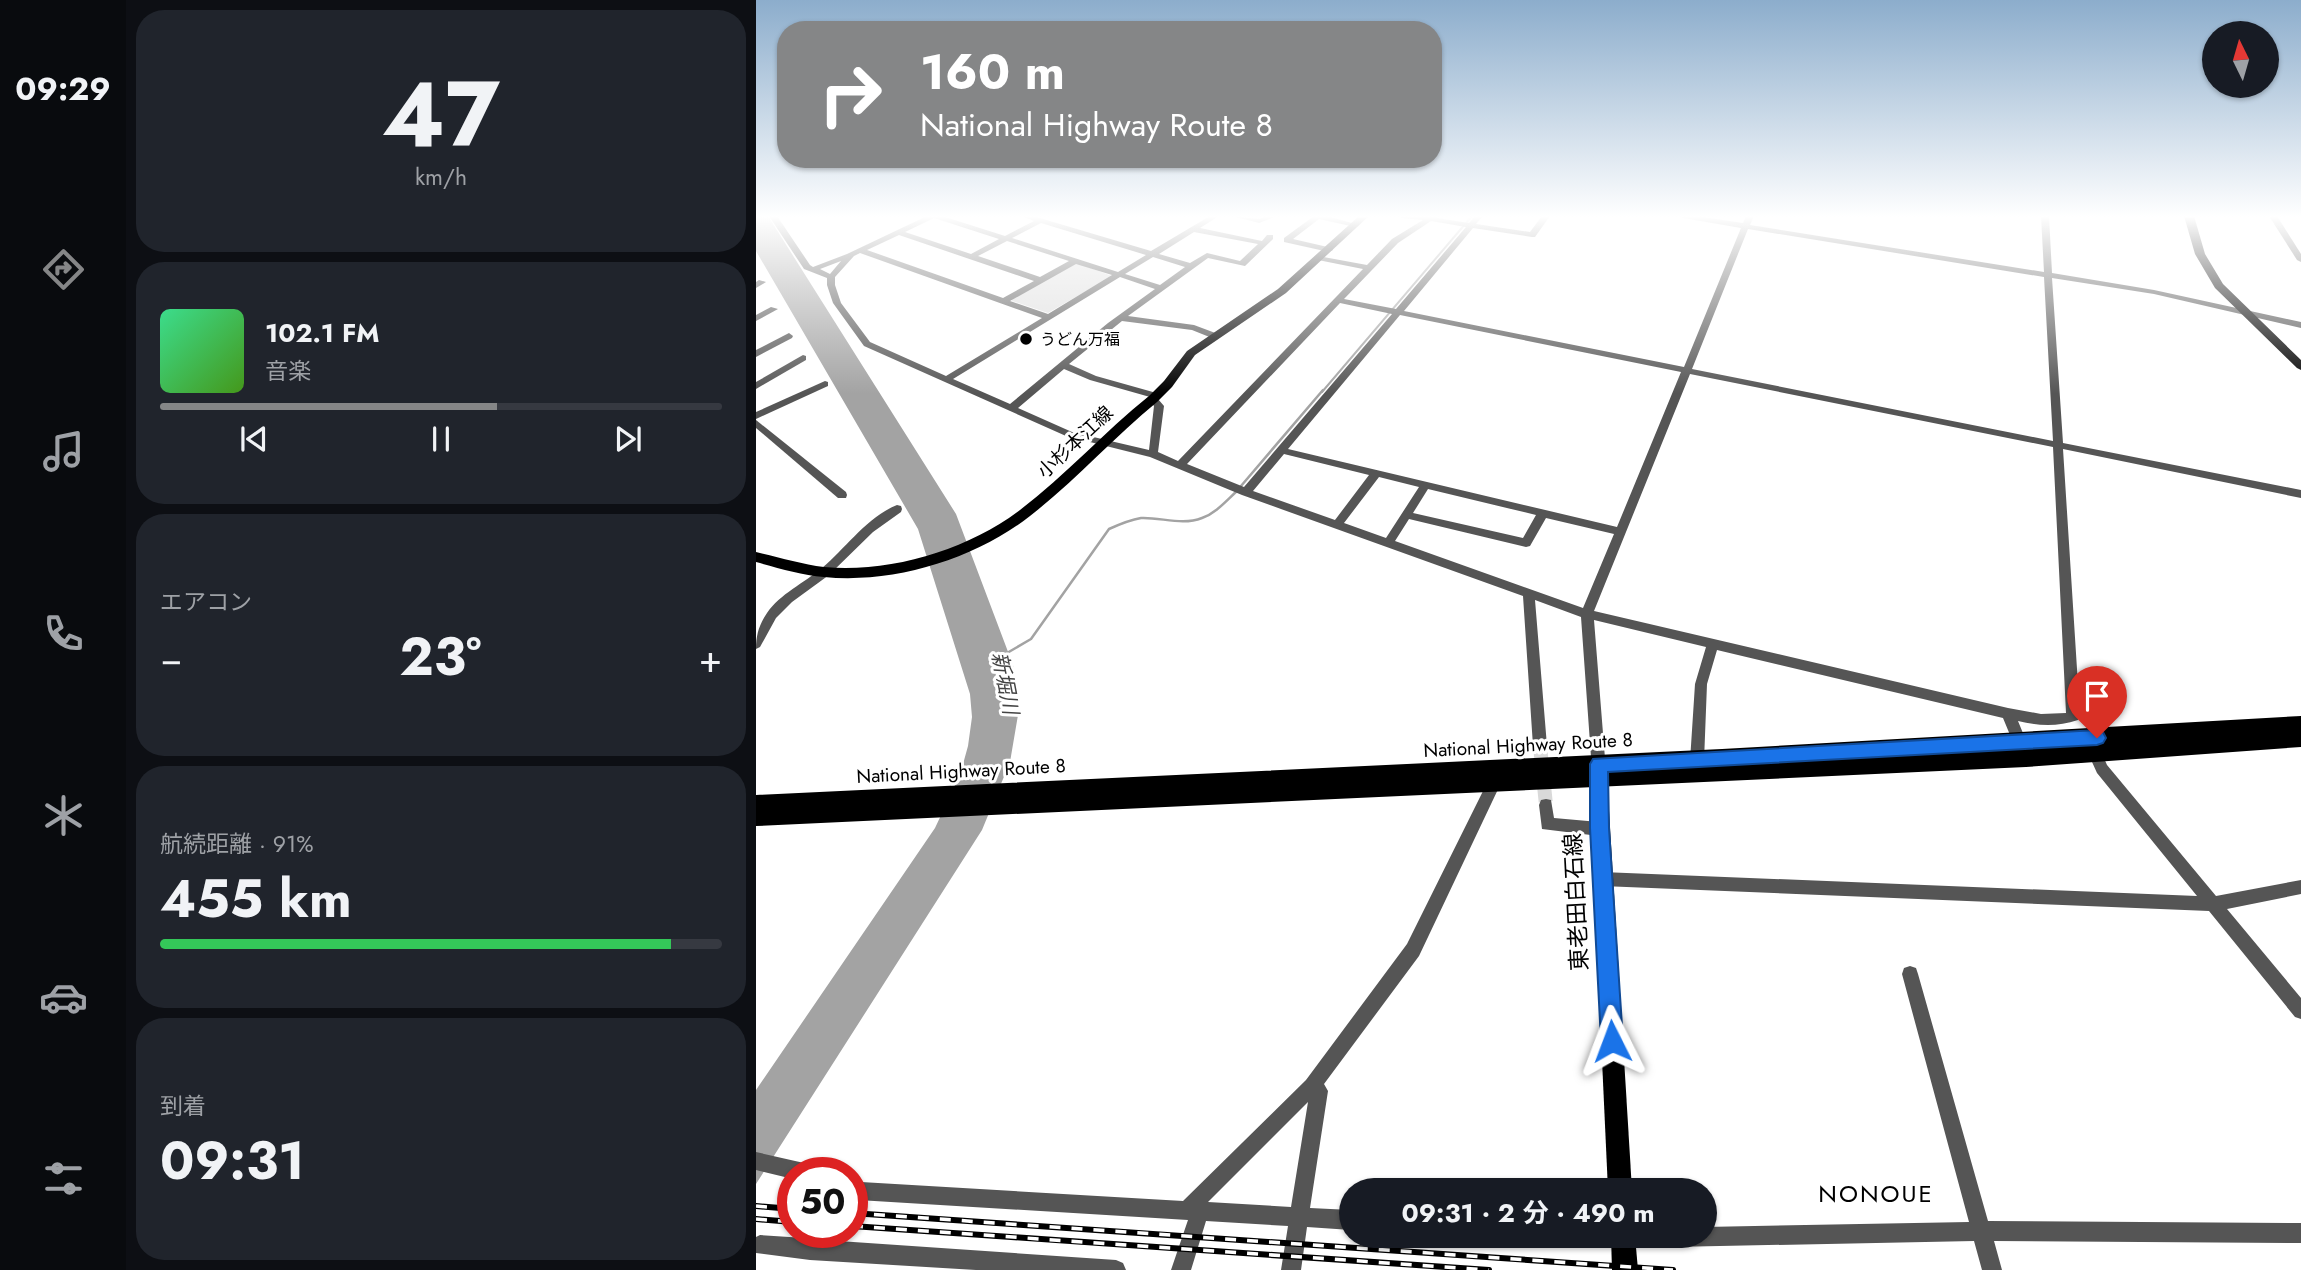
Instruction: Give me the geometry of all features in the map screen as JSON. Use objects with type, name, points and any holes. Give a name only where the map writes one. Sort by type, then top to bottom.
[{"type":"highway","name":"National Highway Route 8","points":[[1024,798],[1494,783],[1697,761],[2301,724]]},
{"type":"highway","name":"National Highway Route 8","points":[[756,817],[908,804],[1024,798],[1599,771],[2095,753],[2301,739]]},
{"type":"highway","name":"National Highway Route 8","points":[[756,804],[908,804]]},
{"type":"main road","name":"小杉本江線","points":[[756,557],[825,572],[858,571],[926,561],[972,545],[1024,514],[1155,397],[1186,358],[1300,275]]},
{"type":"main road","points":[[2211,275],[2242,311],[2301,366]]},
{"type":"main road","name":"東老田白石線","points":[[1599,771],[1599,828],[1619,1178]]},
{"type":"main road","points":[[1624,1248],[1625,1270]]},
{"type":"street","points":[[826,275],[831,276],[831,291],[850,323],[867,344],[1069,434],[1153,453],[1182,463],[1246,492],[1587,614],[1712,646],[2046,721],[2063,720],[2073,716],[2049,275]]},
{"type":"street","points":[[926,275],[1048,317]]},
{"type":"street","points":[[1026,275],[1040,280]]},
{"type":"street","points":[[1004,301],[1049,275]]},
{"type":"street","points":[[947,379],[1120,275]]},
{"type":"street","points":[[1121,275],[1161,288]]},
{"type":"street","points":[[1013,407],[1121,318],[1178,275]]},
{"type":"street","points":[[1182,463],[1362,275]]},
{"type":"street","points":[[1246,492],[1429,275]]},
{"type":"street","points":[[1599,771],[1587,614],[1726,275]]},
{"type":"street","points":[[2051,275],[2154,292],[2301,324]]},
{"type":"street","points":[[1336,300],[2301,494]]},
{"type":"street","points":[[756,318],[774,309]]},
{"type":"street","points":[[1121,318],[1194,328],[1215,336]]},
{"type":"street","points":[[756,354],[789,336]]},
{"type":"street","points":[[756,386],[803,358]]},
{"type":"street","points":[[1063,365],[1093,378],[1155,397],[1159,406],[1153,453]]},
{"type":"street","points":[[756,416],[825,384]]},
{"type":"street","points":[[756,423],[842,495]]},
{"type":"street","points":[[1281,450],[1620,532]]},
{"type":"street","points":[[1337,525],[1377,472]]},
{"type":"street","points":[[1388,543],[1426,484]]},
{"type":"street","points":[[756,644],[772,615],[825,572],[869,528],[897,509]]},
{"type":"street","points":[[1406,516],[1525,543],[1543,513]]},
{"type":"street","points":[[1530,593],[1540,746]]},
{"type":"street","points":[[756,617],[772,615]]},
{"type":"street","points":[[1697,761],[1701,684],[1712,646]]},
{"type":"street","points":[[2008,714],[2020,743]]},
{"type":"street","points":[[2095,753],[2102,769],[2301,1012]]},
{"type":"street","points":[[1181,1270],[1193,1211],[1312,1086],[1413,950],[1494,783]]},
{"type":"street","points":[[1546,805],[1547,824],[1599,828]]},
{"type":"street","points":[[1602,879],[2211,904],[2301,887]]},
{"type":"street","points":[[1910,974],[1993,1270]]},
{"type":"street","points":[[1292,1270],[1319,1091],[1312,1086]]},
{"type":"street","points":[[868,1192],[1339,1219]]},
{"type":"street","points":[[1717,1235],[1982,1231],[2301,1233]]},
{"type":"street","points":[[760,1245],[777,1244]]},
{"type":"street","points":[[868,1246],[1116,1270]]},
{"type":"shaded area","points":[[1054,275],[1112,276],[1048,313],[1012,301],[1013,297]]},
{"type":"water","name":"新堀川","points":[[770,275],[805,275],[956,514],[1013,665],[1018,715],[1010,762],[982,830],[756,1184],[756,1090],[935,828],[960,775],[968,746],[972,717],[970,694],[918,529]]},
{"type":"waterway","points":[[1322,392],[1421,275]]},
{"type":"waterway","points":[[1241,486],[1323,390]]},
{"type":"waterway","name":"新堀川","points":[[1007,653],[1031,639],[1109,529],[1141,518],[1179,521],[1202,518],[1212,513],[1237,491]]},
{"type":"tunnel","points":[[1540,746],[1546,805]]},
{"type":"railway","points":[[756,1206],[777,1208]]},
{"type":"railway","points":[[868,1214],[1673,1270]]},
{"type":"railway","points":[[756,1219],[777,1221]]},
{"type":"railway","points":[[868,1227],[1489,1270]]},
{"type":"place","name":"うどん万福","points":[[1026,339]]},
{"type":"district","name":"NONOUE","points":[[1876,1193]]},
{"type":"route","points":[[1612,1041],[1599,828],[1599,764],[1697,761],[2097,738]]}]
